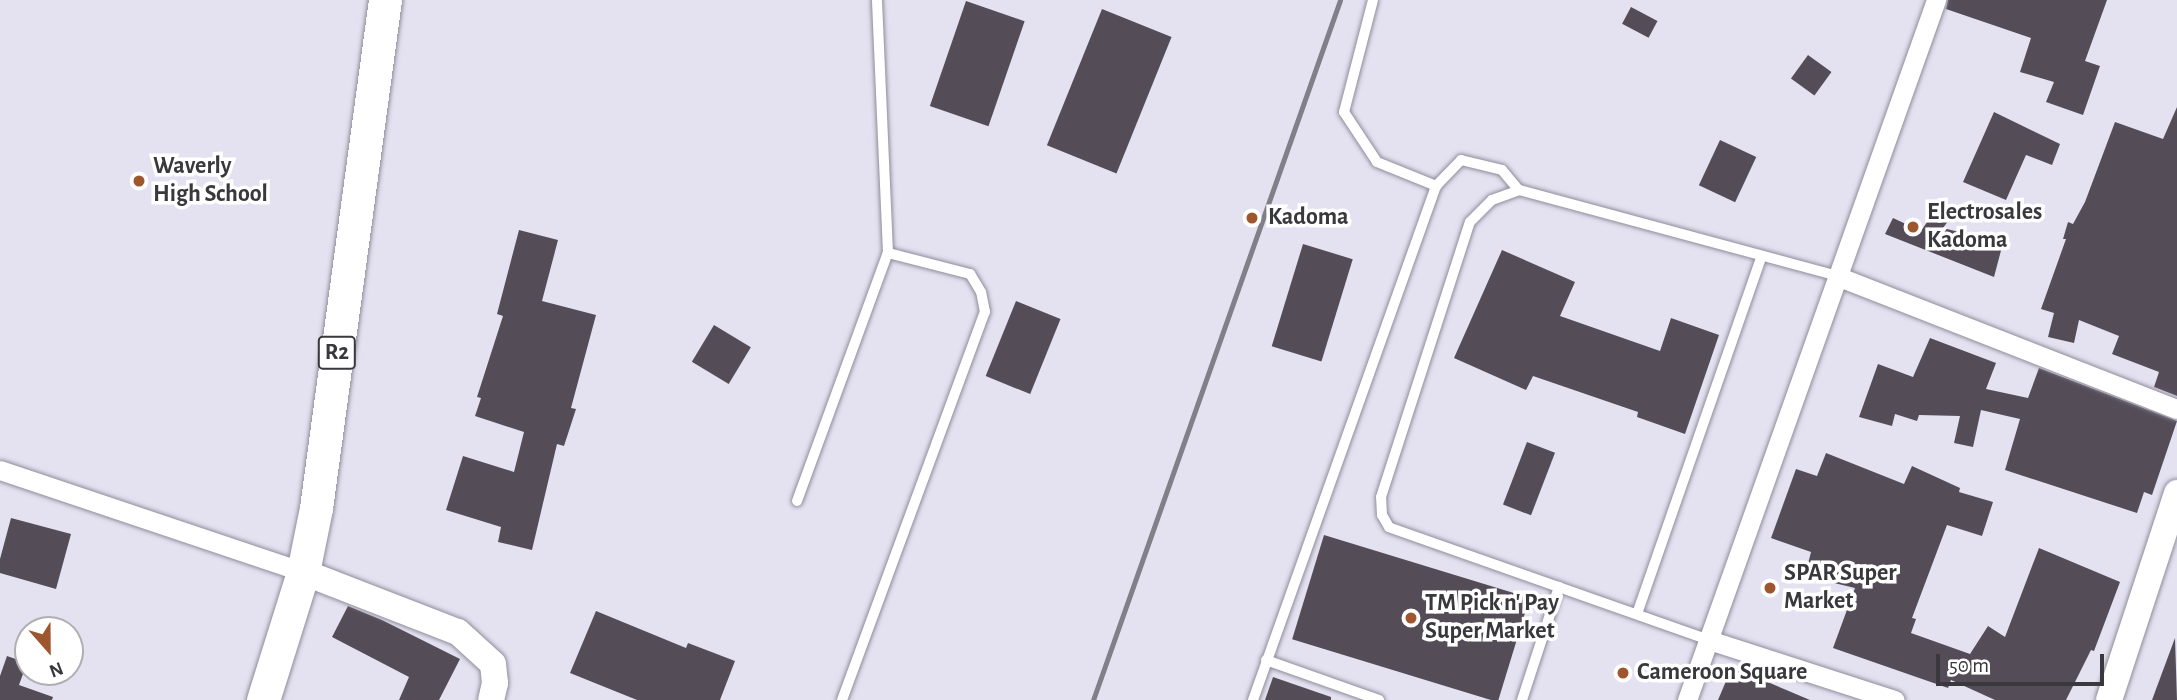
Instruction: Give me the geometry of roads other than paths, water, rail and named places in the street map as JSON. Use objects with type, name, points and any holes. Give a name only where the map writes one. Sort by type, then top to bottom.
[{"type":"highway","name":"R2","points":[[263,700],[303,572],[317,495],[386,0]]},
{"type":"main road","points":[[2109,700],[2177,493]]},
{"type":"main road","points":[[303,572],[458,632],[492,664],[495,683],[491,700]]},
{"type":"street","points":[[1687,700],[1936,0]]},
{"type":"street","points":[[1837,276],[2177,410]]},
{"type":"street","points":[[0,470],[303,572]]},
{"type":"street","points":[[1709,639],[1895,700]]},
{"type":"lane","points":[[797,501],[888,253],[877,0]]},
{"type":"lane","points":[[1374,0],[1344,112],[1377,162],[1436,186]]},
{"type":"lane","points":[[1253,700],[1436,186],[1461,160],[1502,170],[1519,190],[1837,276]]},
{"type":"lane","points":[[1519,190],[1492,200],[1470,222],[1381,497],[1382,515],[1390,527],[1709,639]]},
{"type":"lane","points":[[842,700],[985,312],[981,292],[970,274],[888,253]]},
{"type":"lane","points":[[1637,614],[1762,256]]},
{"type":"lane","points":[[1521,700],[1559,587]]},
{"type":"lane","points":[[1266,660],[1379,700]]},
{"type":"railway","points":[[1093,700],[1340,0]]},
{"type":"place","name":"Waverly High School","points":[[139,181]]},
{"type":"place","name":"Kadoma","points":[[1252,218]]},
{"type":"place","name":"Electrosales Kadoma","points":[[1913,227]]},
{"type":"place","name":"SPAR Super Market","points":[[1770,588]]},
{"type":"place","name":"TM Pick n' Pay Super Market","points":[[1411,618]]},
{"type":"place","name":"Cameroon Square","points":[[1623,673]]}]
